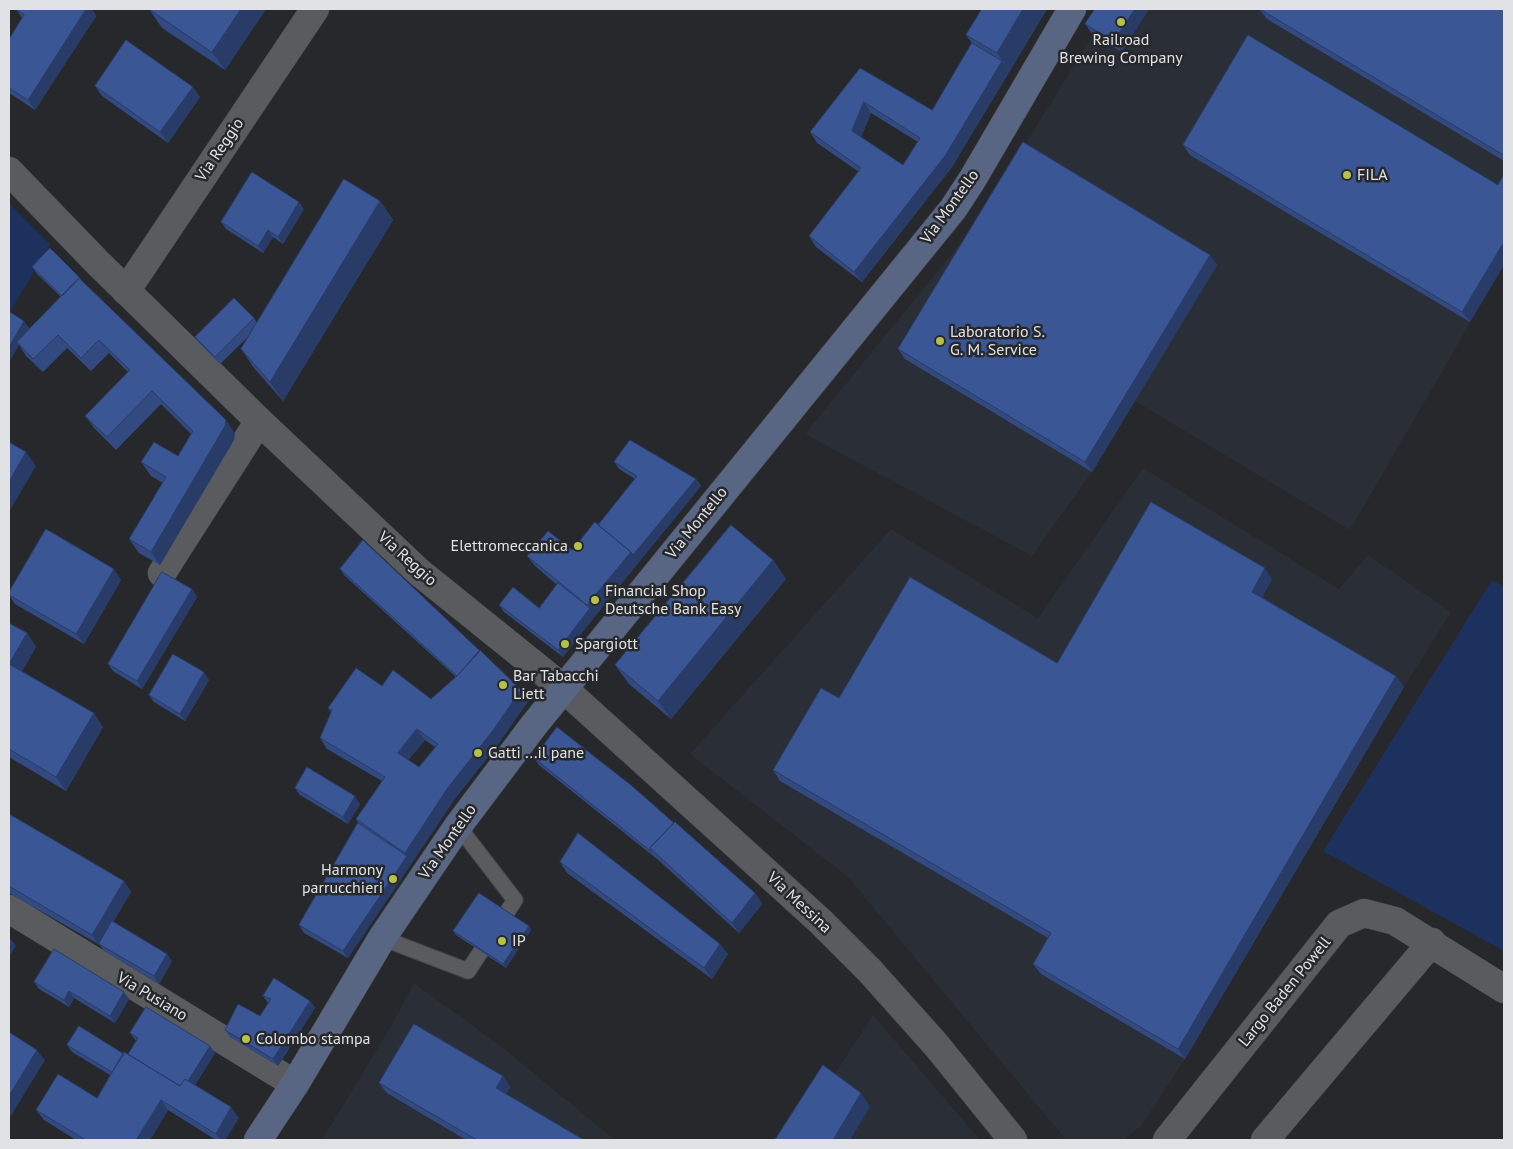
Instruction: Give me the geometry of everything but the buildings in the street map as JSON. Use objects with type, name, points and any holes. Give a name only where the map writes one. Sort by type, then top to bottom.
[{"type":"street","name":"Via Reggio","points":[[126,291],[315,9]]},
{"type":"street","name":"Via Montello","points":[[258,1140],[295,1084],[382,938],[458,826],[563,688],[952,208],[972,180],[1072,9]]},
{"type":"street","name":"Via Reggio","points":[[9,171],[126,291],[258,421],[419,572],[563,688]]},
{"type":"street","points":[[162,573],[258,421]]},
{"type":"street","name":"Via Messina","points":[[563,688],[820,922],[870,971],[937,1046],[1013,1140]]},
{"type":"street","name":"Via Pusiano","points":[[9,909],[295,1084]]},
{"type":"street","name":"Largo Baden Powell","points":[[1166,1140],[1338,924],[1364,913],[1395,922],[1432,942],[1504,989]]},
{"type":"street","points":[[1265,1140],[1432,942]]},
{"type":"lane","points":[[382,938],[468,971],[515,900],[458,826]]},
{"type":"shaded area","points":[[1109,9],[1504,9],[1504,265],[1350,530],[1135,401],[1092,472],[1032,556],[805,434],[973,228]]},
{"type":"shaded area","points":[[9,203],[50,244],[9,314]]},
{"type":"shaded area","points":[[1143,468],[1339,589],[1368,555],[1451,612],[1404,687],[1185,1059],[1142,1125],[1123,1140],[1066,1140],[848,877],[690,754],[891,529],[1038,618]]},
{"type":"shaded area","points":[[1492,580],[1504,587],[1504,951],[1323,851]]},
{"type":"shaded area","points":[[414,983],[503,1048],[615,1140],[322,1140],[393,1023]]},
{"type":"shaded area","points":[[873,1015],[980,1140],[792,1140]]},
{"type":"place","name":"Railroad Brewing Company","points":[[1121,22]]},
{"type":"place","name":"FILA","points":[[1347,175]]},
{"type":"place","name":"Laboratorio S. G. M. Service","points":[[940,341]]},
{"type":"place","name":"Elettromeccanica","points":[[578,546]]},
{"type":"place","name":"Financial Shop Deutsche Bank Easy","points":[[595,600]]},
{"type":"place","name":"Spargiott","points":[[565,644]]},
{"type":"place","name":"Bar Tabacchi Liett","points":[[503,685]]},
{"type":"place","name":"Gatti ...il pane","points":[[478,753]]},
{"type":"place","name":"Harmony parrucchieri","points":[[393,879]]},
{"type":"place","name":"IP","points":[[502,941]]},
{"type":"place","name":"Colombo stampa","points":[[246,1039]]}]
